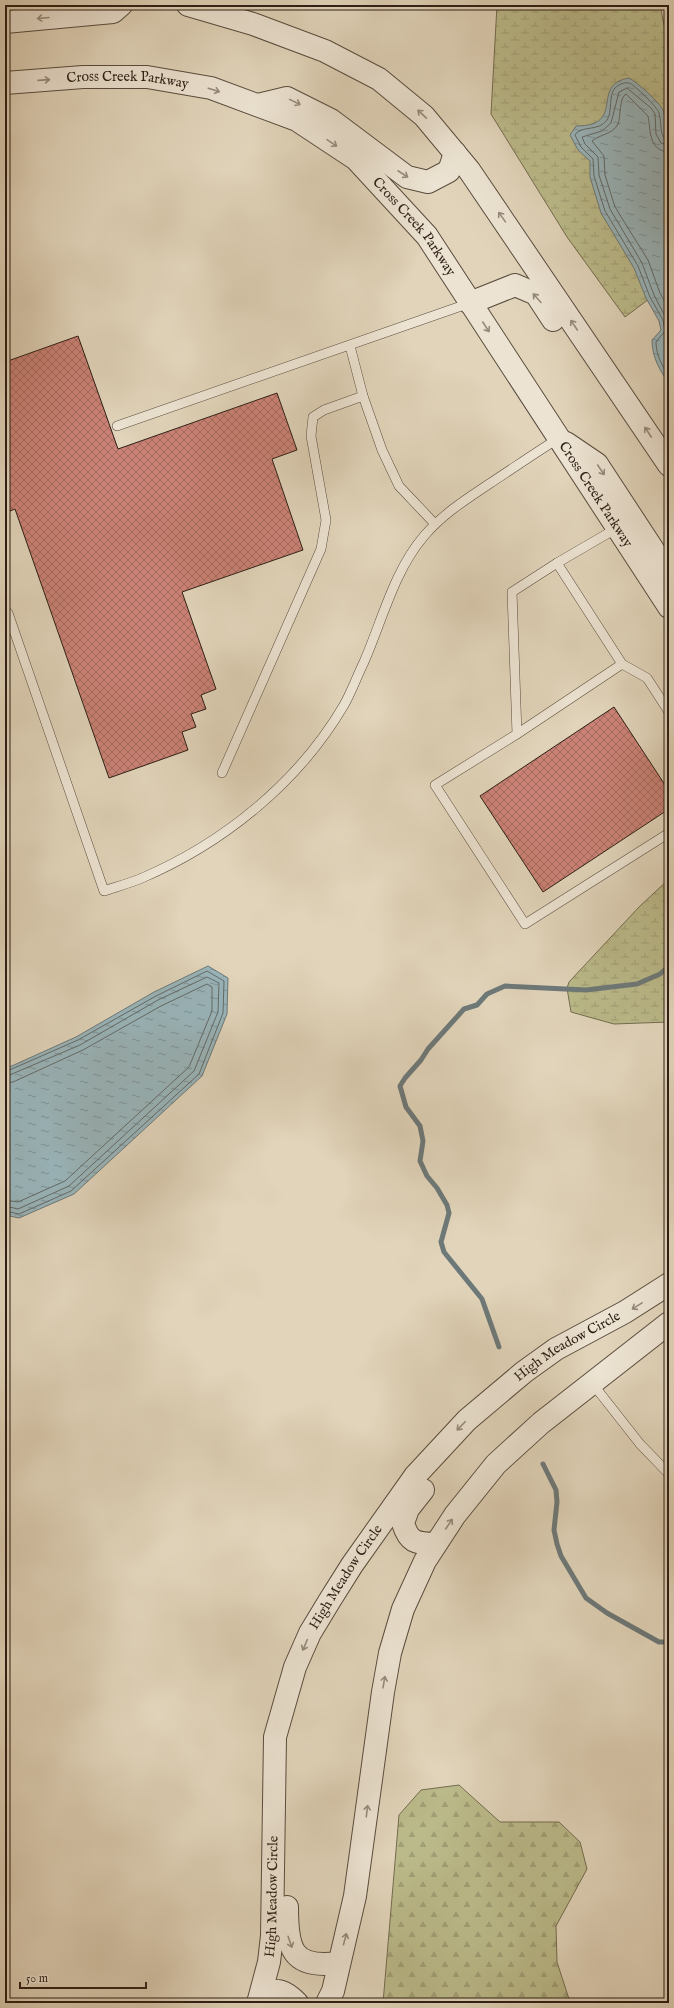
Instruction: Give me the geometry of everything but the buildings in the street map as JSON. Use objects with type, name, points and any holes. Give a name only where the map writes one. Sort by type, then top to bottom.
[{"type":"street","points":[[5,7],[22,5]]},
{"type":"street","points":[[5,22],[113,12],[121,5]]},
{"type":"street","points":[[188,5],[253,24],[325,51],[379,79],[424,116],[470,170],[669,465]]},
{"type":"street","name":"Cross Creek Parkway","points":[[5,83],[83,77],[147,77],[211,88],[297,120],[356,159],[427,236],[669,607]]},
{"type":"street","points":[[258,105],[287,98],[324,116],[407,177],[428,182],[449,171],[455,153]]},
{"type":"street","points":[[470,303],[515,285],[536,294],[600,388],[634,411]]},
{"type":"street","points":[[559,438],[597,464],[669,574]]},
{"type":"street","name":"High Meadow Circle","points":[[260,1997],[272,1936],[275,1737],[295,1668],[310,1633],[352,1564],[415,1476],[472,1415],[524,1372],[556,1349],[625,1312],[669,1284]]},
{"type":"street","points":[[328,2003],[333,1991],[338,1963],[355,1896],[383,1692],[390,1653],[403,1609],[425,1560],[455,1514],[496,1464],[542,1423],[669,1323]]},
{"type":"street","points":[[435,1544],[418,1544],[410,1539],[403,1523],[408,1509],[432,1477],[485,1422],[524,1372]]},
{"type":"street","points":[[275,1737],[288,1802],[287,1935],[292,1948],[301,1960],[320,1966],[338,1963]]},
{"type":"street","points":[[260,1997],[277,1990],[288,1993],[297,2003]]},
{"type":"lane","points":[[117,426],[470,303]]},
{"type":"lane","points":[[350,346],[363,396],[382,450],[400,486],[435,524]]},
{"type":"lane","points":[[222,773],[321,549],[326,520],[311,436],[313,417],[324,410],[363,396]]},
{"type":"lane","points":[[5,614],[8,613],[104,891],[148,875],[190,854],[236,825],[282,784],[309,755],[344,704],[370,647],[395,584],[423,536],[447,512],[559,438]]},
{"type":"lane","points":[[517,734],[512,592],[557,563],[617,528]]},
{"type":"lane","points":[[557,563],[622,664],[647,678],[669,712]]},
{"type":"lane","points":[[622,664],[517,734],[435,784],[525,924],[669,833]]},
{"type":"lane","points":[[592,1383],[640,1444],[669,1474]]},
{"type":"green space","points":[[497,5],[660,5],[669,49],[669,284],[625,317],[567,237],[491,114]]},
{"type":"green space","points":[[669,879],[669,1022],[614,1024],[571,1012],[567,988],[569,982],[639,907]]},
{"type":"green space","points":[[459,1785],[500,1822],[559,1822],[580,1842],[587,1869],[556,1926],[557,1962],[569,2003],[383,2003],[399,1815],[421,1790]]},
{"type":"water","points":[[629,78],[648,92],[663,110],[666,132],[669,141],[669,384],[657,364],[652,346],[652,340],[661,330],[659,321],[646,298],[634,268],[601,213],[590,177],[590,161],[578,150],[570,135],[576,126],[591,124],[600,119],[605,113],[611,88],[617,82]]},
{"type":"water","points":[[208,966],[228,978],[227,1014],[202,1076],[74,1194],[19,1218],[5,1215],[5,1069],[76,1037],[154,992]]},
{"type":"waterway","points":[[499,1347],[482,1299],[444,1252],[441,1242],[449,1213],[447,1205],[437,1188],[427,1176],[420,1161],[423,1141],[420,1126],[406,1107],[400,1086],[428,1049],[464,1009],[477,1005],[487,994],[505,986],[586,990],[637,984],[660,974],[669,966]]},
{"type":"waterway","points":[[543,1464],[556,1490],[557,1502],[554,1530],[557,1544],[561,1556],[586,1598],[607,1613],[659,1642],[669,1642]]}]
